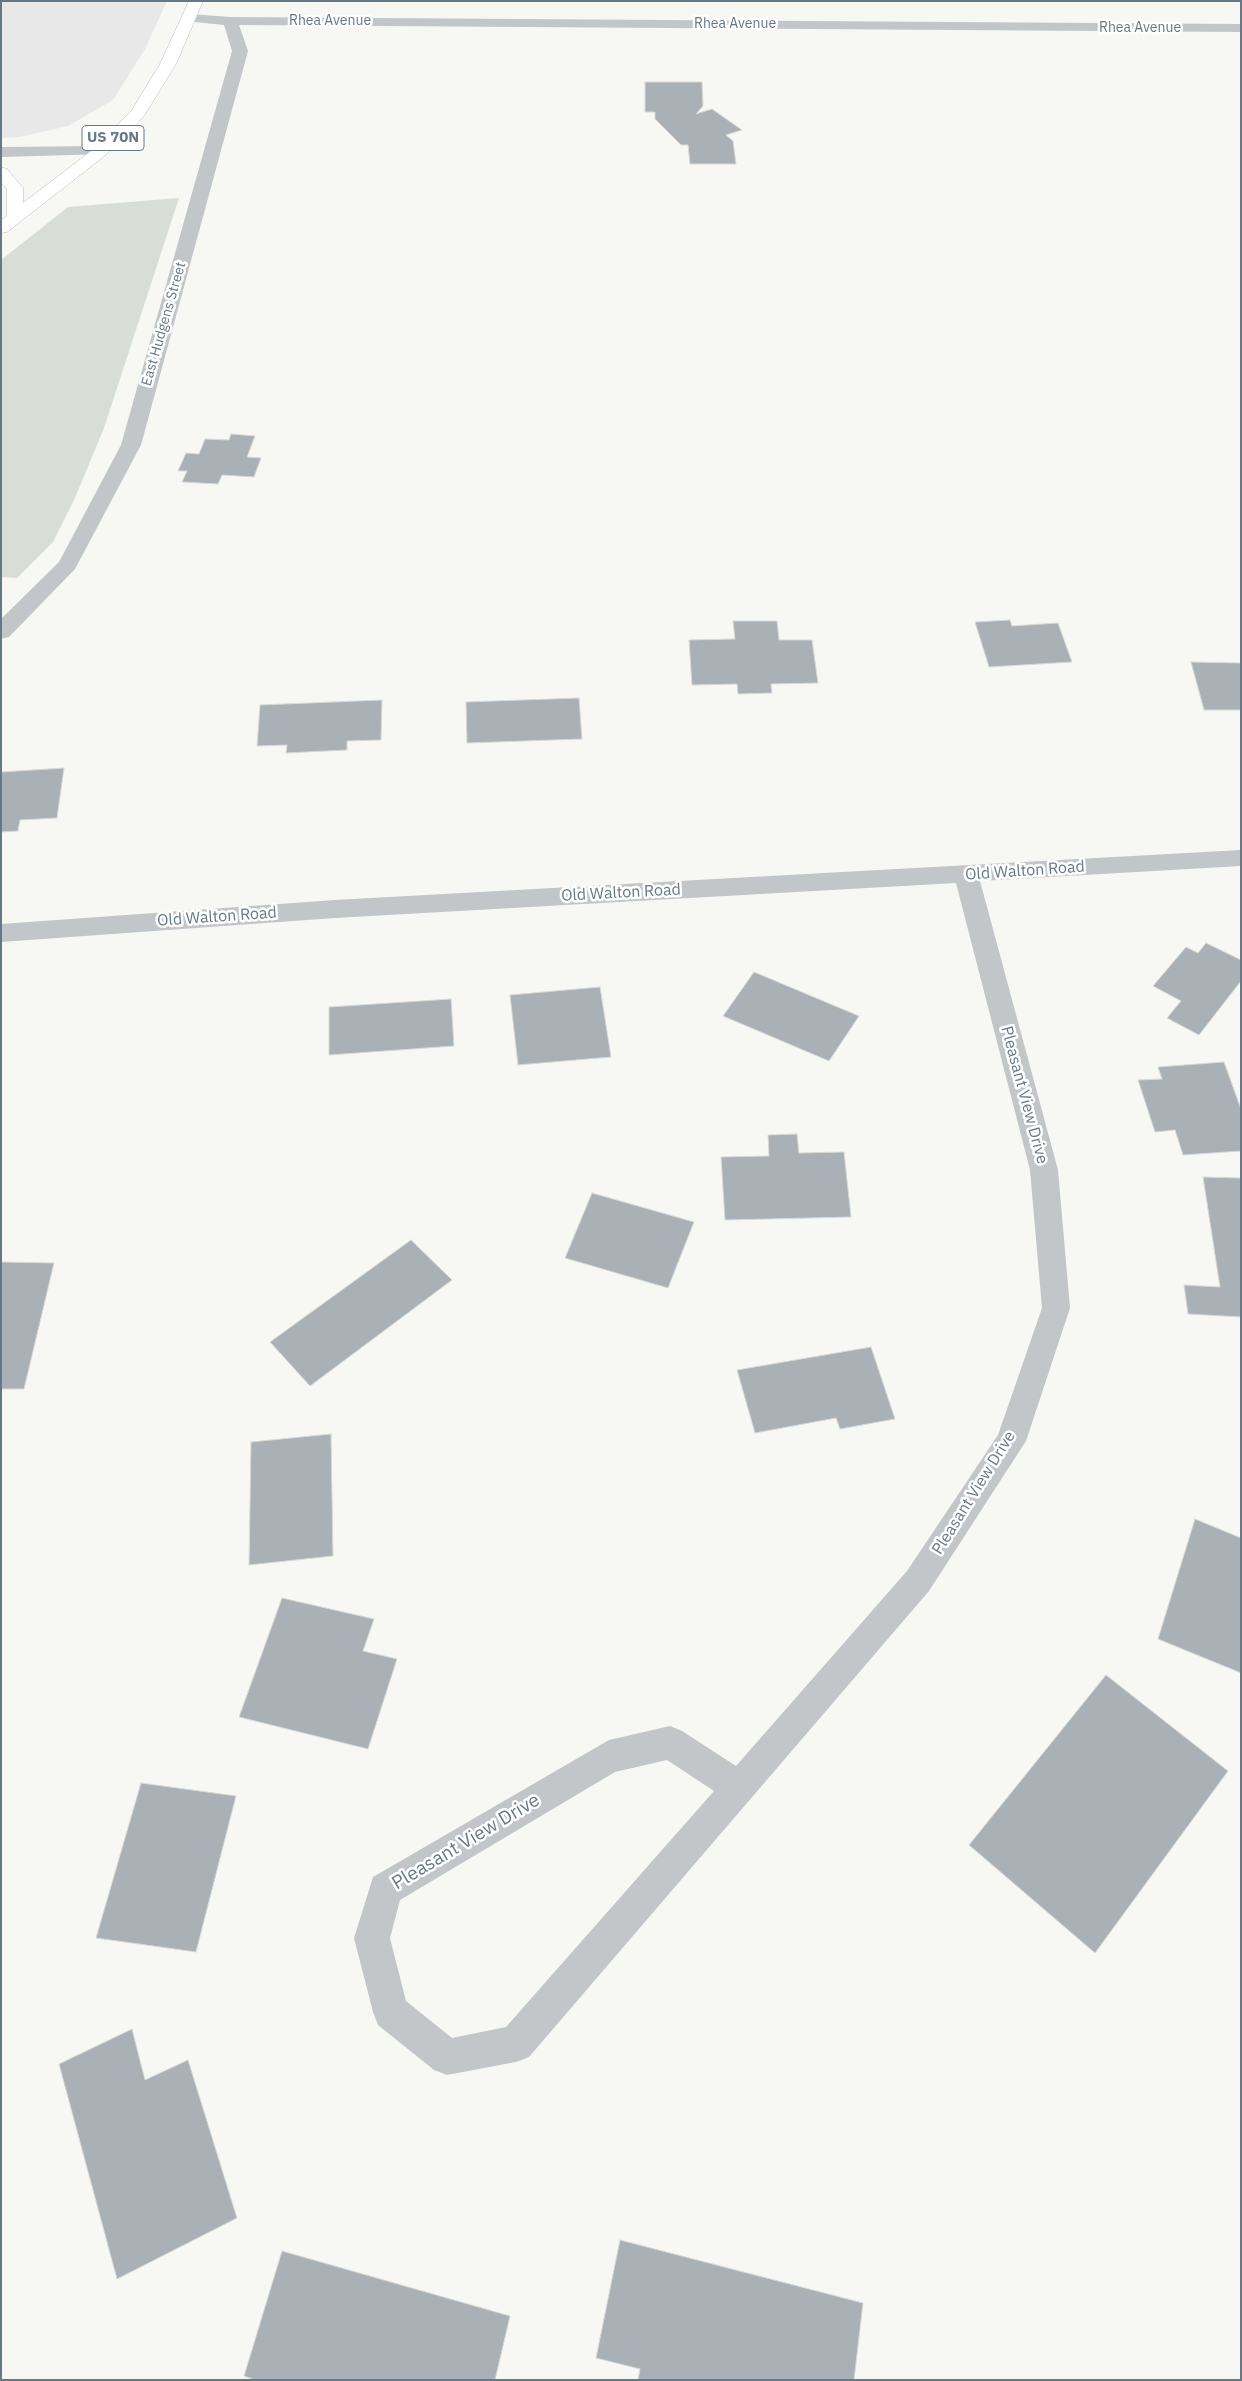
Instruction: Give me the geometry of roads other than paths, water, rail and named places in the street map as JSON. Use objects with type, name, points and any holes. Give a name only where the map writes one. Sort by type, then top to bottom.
[{"type":"main road","name":"US 70N","points":[[1,228],[100,151],[138,113],[168,64],[193,10]]},
{"type":"main road","points":[[1,172],[15,188],[15,217]]},
{"type":"street","points":[[193,10],[230,21]]},
{"type":"street","name":"Rhea Avenue","points":[[230,21],[1241,28]]},
{"type":"street","name":"East Hudgens Street","points":[[1,632],[68,565],[131,444],[240,51],[230,21]]},
{"type":"street","points":[[1,152],[100,151]]},
{"type":"street","name":"Old Walton Road","points":[[1,933],[335,909],[966,875],[1241,858]]},
{"type":"street","name":"Pleasant View Drive","points":[[739,1788],[670,1744],[609,1757],[385,1889],[372,1938],[391,2012],[447,2057],[516,2044],[739,1788],[918,1581],[1011,1441],[1056,1308],[1044,1170],[966,875]]}]
